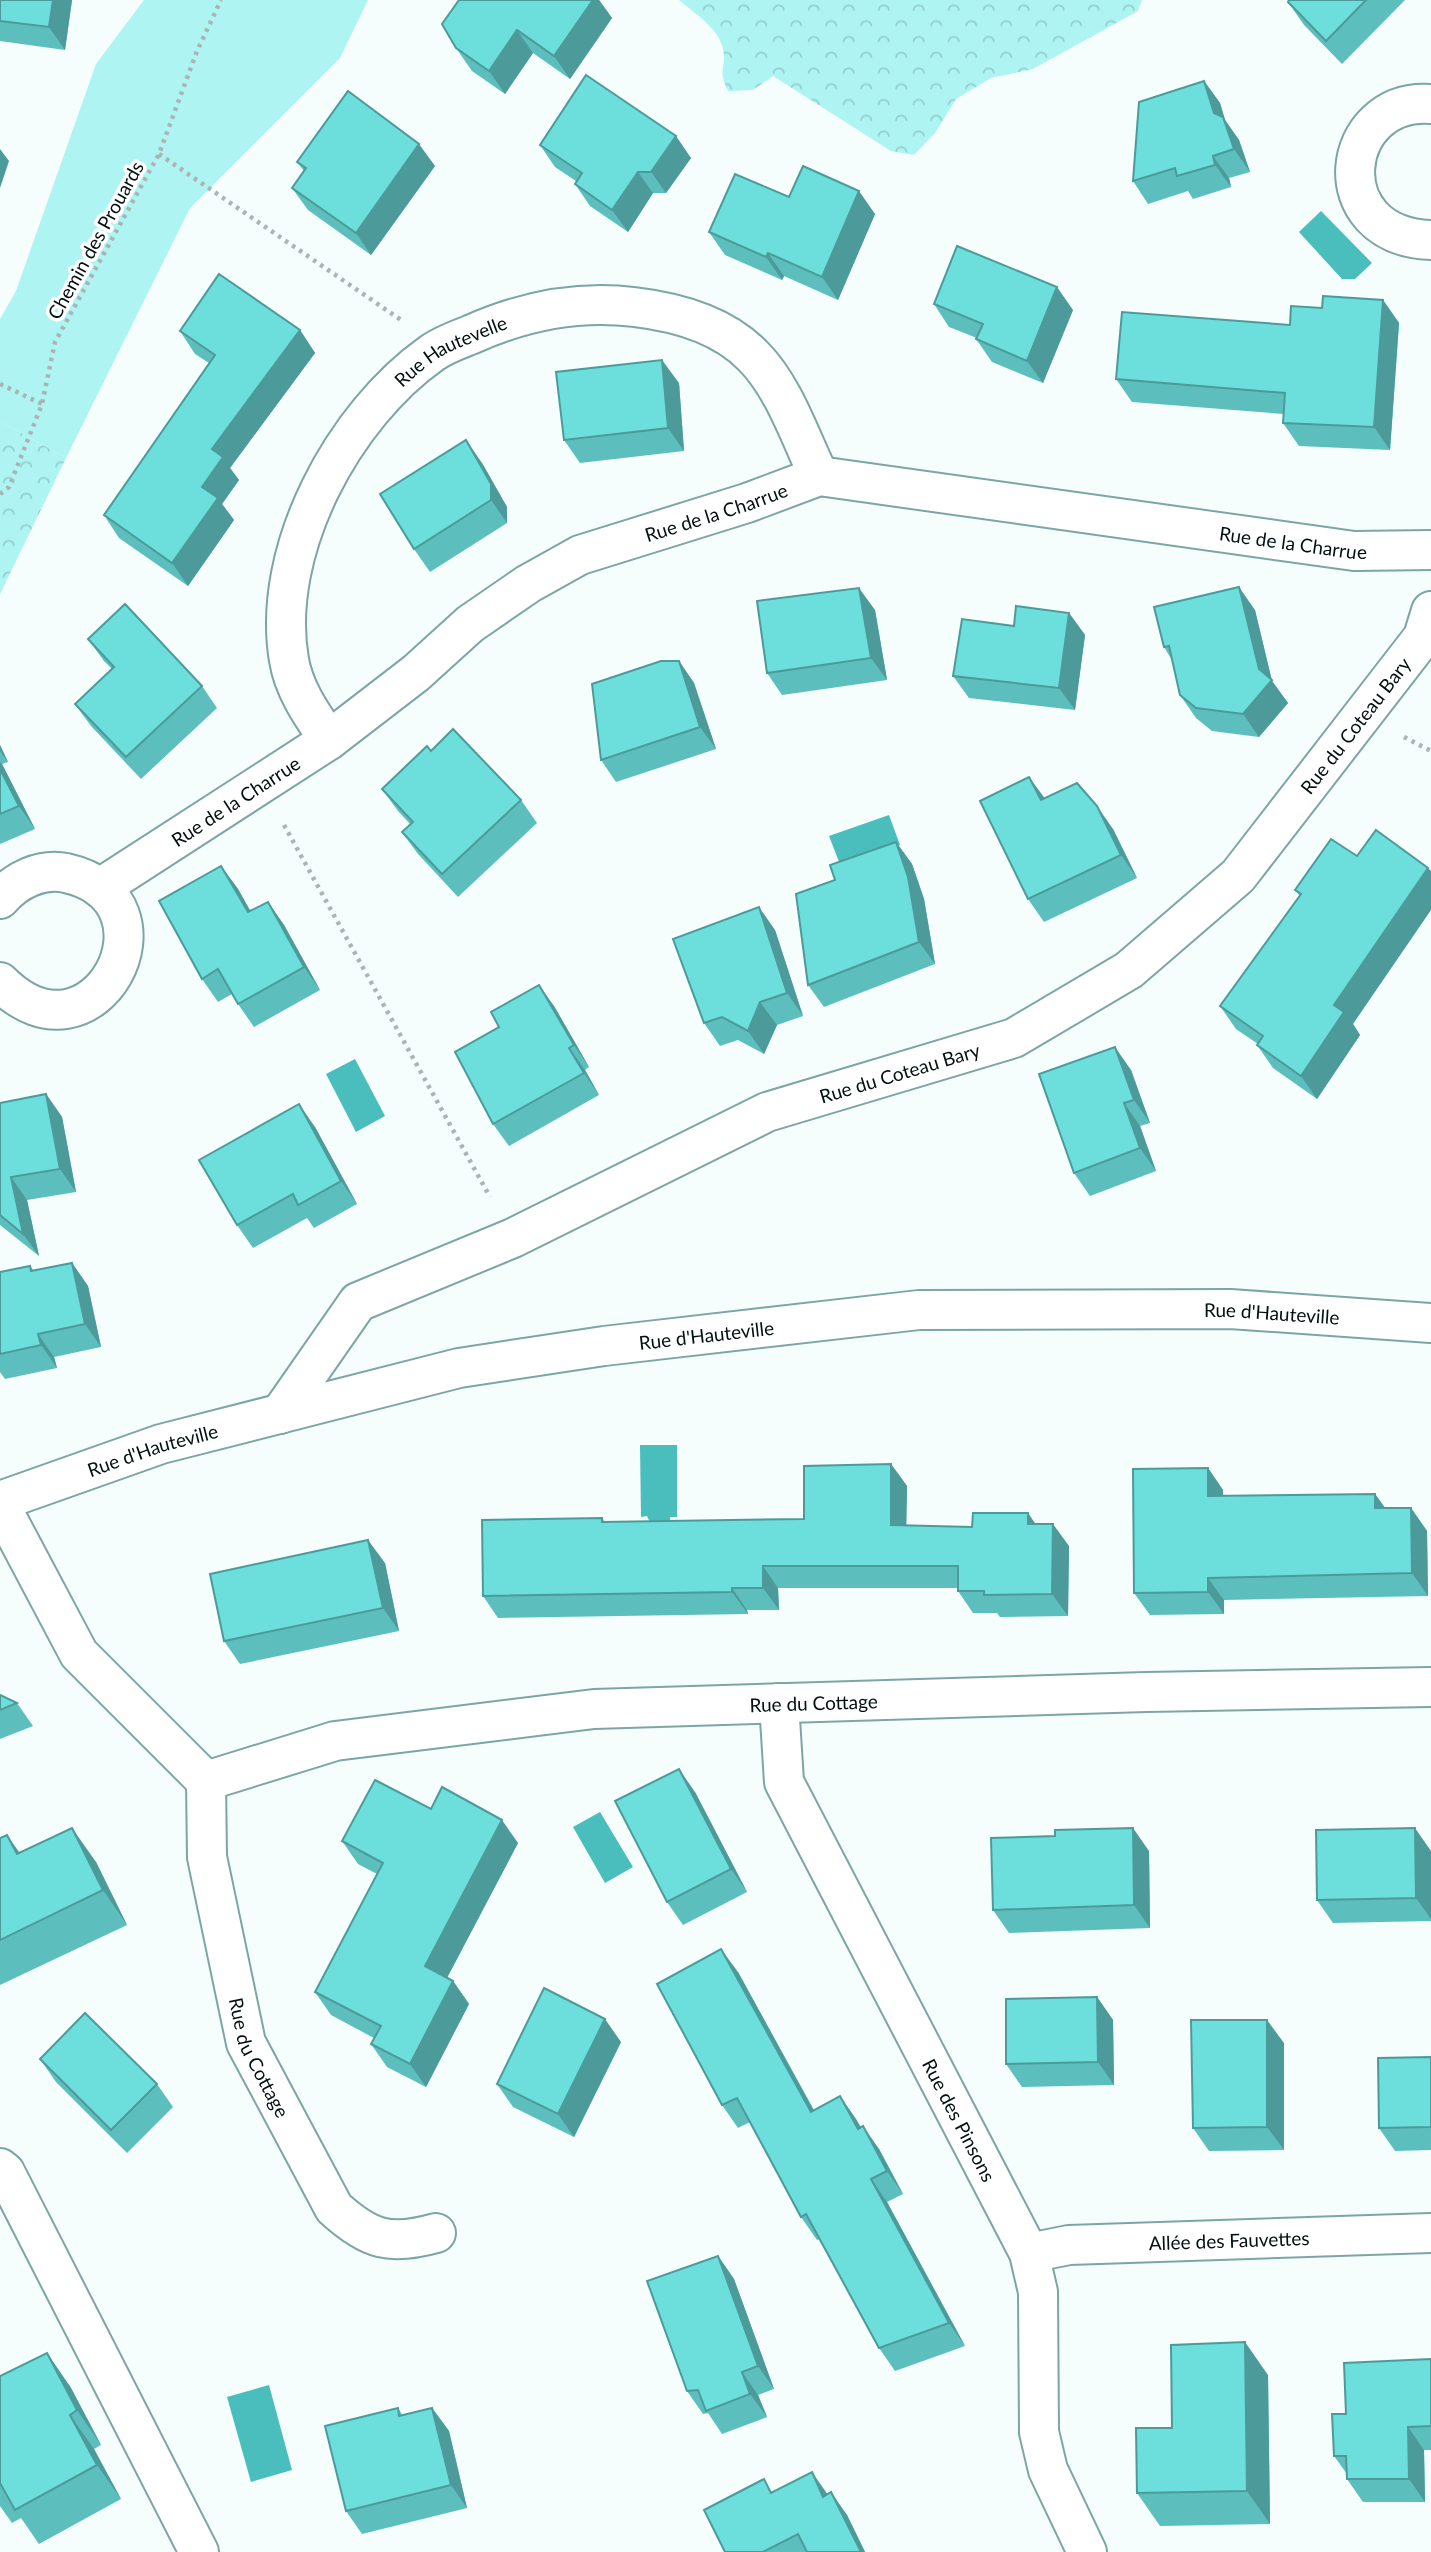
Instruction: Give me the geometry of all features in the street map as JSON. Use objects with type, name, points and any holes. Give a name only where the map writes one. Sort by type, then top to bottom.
[{"type":"street","points":[[1431,104],[1407,106],[1387,114],[1370,128],[1360,147],[1354,170],[1357,193],[1369,215],[1387,230],[1408,239],[1431,240]]},
{"type":"street","name":"Rue Hautevelle","points":[[328,740],[298,691],[289,660],[289,601],[306,523],[336,458],[366,414],[397,382],[441,347],[502,321],[566,306],[626,306],[678,314],[725,332],[754,357],[776,387],[819,476]]},
{"type":"street","name":"Rue de la Charrue","points":[[100,888],[328,740],[416,673],[470,624],[528,584],[580,555],[636,535],[747,503],[819,476],[1354,551],[1431,550]]},
{"type":"street","name":"Rue du Coteau Bary","points":[[280,1414],[358,1302],[513,1238],[767,1112],[1014,1038],[1129,970],[1238,876],[1423,637],[1431,611]]},
{"type":"street","points":[[0,900],[18,882],[38,873],[71,874],[100,888],[115,906],[123,928],[123,951],[116,974],[101,992],[82,1004],[60,1010],[36,1007],[15,996],[0,982]]},
{"type":"street","name":"Rue d'Hauteville","points":[[0,1503],[161,1444],[459,1368],[604,1346],[919,1310],[1230,1309],[1431,1323]]},
{"type":"street","points":[[0,1503],[79,1654],[206,1781]]},
{"type":"street","name":"Rue du Cottage","points":[[436,2233],[411,2240],[381,2239],[356,2228],[334,2208],[246,2043],[207,1857],[206,1781],[335,1741],[594,1709],[1431,1687]]},
{"type":"street","name":"Rue des Pinsons","points":[[779,1703],[784,1782],[1029,2253],[1038,2292],[1039,2432],[1048,2470],[1087,2552]]},
{"type":"street","points":[[0,2168],[5,2172],[199,2552]]},
{"type":"street","name":"Allée des Fauvettes","points":[[1029,2253],[1069,2245],[1431,2233]]},
{"type":"path","name":"Chemin des Prouards","points":[[0,494],[9,487],[42,404],[55,342],[159,154],[221,0]]},
{"type":"path","points":[[159,154],[441,347]]},
{"type":"path","points":[[0,384],[42,404]]},
{"type":"path","points":[[260,782],[513,1238]]},
{"type":"green space","points":[[144,0],[368,0],[340,58],[190,208],[66,458],[0,421],[0,319],[16,291],[96,64]]},
{"type":"green space","points":[[679,0],[1142,0],[1138,11],[1033,69],[991,78],[956,99],[935,133],[914,155],[891,151],[773,76],[753,90],[728,91],[723,78],[724,55],[721,41],[705,22]]},
{"type":"green space","points":[[0,421],[66,458],[0,594]]},
{"type":"shaded area","points":[[1321,211],[1372,263],[1355,279],[1342,279],[1299,232]]},
{"type":"shaded area","points":[[889,815],[900,845],[841,867],[829,836]]},
{"type":"shaded area","points":[[355,1059],[385,1116],[356,1132],[326,1074]]},
{"type":"shaded area","points":[[640,1445],[677,1445],[677,1517],[670,1517],[670,1522],[651,1525],[647,1516],[641,1517]]},
{"type":"shaded area","points":[[600,1812],[633,1867],[605,1883],[573,1827]]},
{"type":"shaded area","points":[[269,2385],[292,2470],[251,2482],[227,2397]]},
{"type":"building","points":[[0,0],[53,0],[49,27],[0,21]]},
{"type":"building","points":[[459,0],[593,0],[554,56],[517,30],[489,71],[456,48],[442,24]]},
{"type":"building","points":[[1289,0],[1366,0],[1326,41]]},
{"type":"building","points":[[586,75],[676,136],[651,172],[638,172],[612,210],[575,184],[582,173],[540,145]]},
{"type":"building","points":[[1204,81],[1214,113],[1223,117],[1234,149],[1213,156],[1215,165],[1177,176],[1175,168],[1133,181],[1139,102]]},
{"type":"building","points":[[348,91],[419,144],[356,233],[292,188],[306,168],[297,162]]},
{"type":"building","points":[[803,166],[859,191],[822,277],[768,253],[766,257],[709,232],[735,174],[789,197]]},
{"type":"building","points":[[957,246],[1057,287],[1027,361],[976,339],[983,324],[934,304]]},
{"type":"building","points":[[219,274],[300,330],[212,449],[223,457],[202,487],[218,498],[172,563],[104,515],[215,355],[180,331]]},
{"type":"building","points":[[1323,296],[1383,300],[1374,427],[1283,423],[1285,393],[1116,379],[1122,312],[1290,325],[1291,306],[1322,308]]},
{"type":"building","points":[[662,360],[668,428],[564,440],[556,372]]},
{"type":"building","points":[[466,440],[491,484],[491,500],[414,549],[380,494]]},
{"type":"building","points":[[1239,587],[1259,669],[1272,680],[1243,714],[1196,708],[1180,695],[1169,646],[1164,647],[1154,607]]},
{"type":"building","points":[[859,588],[871,658],[767,673],[757,601]]},
{"type":"building","points":[[125,604],[202,686],[126,757],[75,704],[114,667],[88,639]]},
{"type":"building","points":[[1016,606],[1069,613],[1059,688],[953,676],[962,619],[1014,626]]},
{"type":"building","points":[[661,661],[679,661],[700,727],[601,760],[592,684]]},
{"type":"building","points":[[453,729],[521,800],[442,874],[402,832],[413,822],[382,789],[427,746],[431,751]]},
{"type":"building","points":[[0,769],[19,806],[0,814]]},
{"type":"building","points":[[1029,777],[1041,800],[1077,783],[1097,806],[1121,855],[1028,899],[980,801]]},
{"type":"building","points":[[1376,830],[1428,868],[1334,1005],[1344,1012],[1301,1076],[1257,1045],[1263,1036],[1220,1006],[1301,894],[1295,890],[1331,839],[1357,856]]},
{"type":"building","points":[[896,842],[908,877],[919,942],[808,985],[796,894],[835,880],[830,865]]},
{"type":"building","points":[[221,866],[248,912],[268,902],[304,967],[238,1004],[218,969],[202,979],[159,901]]},
{"type":"building","points":[[759,907],[787,993],[760,1002],[748,1031],[722,1017],[704,1023],[673,939]]},
{"type":"building","points":[[539,985],[574,1045],[569,1048],[584,1073],[493,1124],[455,1052],[499,1027],[491,1012]]},
{"type":"building","points":[[1115,1047],[1134,1100],[1124,1103],[1140,1148],[1074,1173],[1039,1074]]},
{"type":"building","points":[[46,1094],[60,1169],[11,1177],[23,1234],[0,1215],[0,1103]]},
{"type":"building","points":[[299,1104],[341,1181],[298,1205],[293,1194],[237,1225],[199,1160]]},
{"type":"building","points":[[72,1263],[85,1324],[38,1334],[41,1345],[0,1354],[0,1272],[30,1266],[31,1271]]},
{"type":"building","points":[[891,1464],[891,1525],[972,1527],[973,1513],[1028,1513],[1028,1524],[1053,1524],[1052,1594],[984,1595],[984,1591],[958,1591],[958,1566],[763,1566],[763,1588],[732,1588],[732,1592],[483,1596],[482,1520],[602,1518],[602,1522],[804,1519],[804,1466]]},
{"type":"building","points":[[1208,1468],[1208,1496],[1375,1494],[1375,1508],[1411,1508],[1412,1573],[1208,1578],[1208,1592],[1134,1593],[1133,1469]]},
{"type":"building","points":[[368,1540],[383,1608],[224,1641],[210,1574]]},
{"type":"building","points":[[0,1695],[17,1703],[0,1710]]},
{"type":"building","points":[[679,1769],[731,1869],[667,1902],[615,1801]]},
{"type":"building","points":[[375,1780],[431,1809],[442,1787],[502,1820],[425,1966],[453,1981],[410,2064],[371,2044],[381,2026],[315,1992],[383,1863],[342,1841]]},
{"type":"building","points":[[72,1828],[103,1890],[0,1940],[0,1838],[7,1835],[17,1854]]},
{"type":"building","points":[[1133,1828],[1134,1905],[993,1910],[991,1838],[1055,1836],[1055,1830]]},
{"type":"building","points":[[1415,1828],[1416,1898],[1317,1900],[1316,1830]]},
{"type":"building","points":[[721,1949],[811,2112],[840,2096],[858,2129],[863,2126],[887,2171],[871,2179],[949,2323],[879,2348],[806,2214],[801,2217],[737,2098],[722,2105],[657,1984]]},
{"type":"building","points":[[544,1988],[605,2019],[558,2114],[497,2084]]},
{"type":"building","points":[[1097,1997],[1098,2062],[1006,2064],[1006,1999]]},
{"type":"building","points":[[85,2013],[157,2084],[111,2130],[40,2059]]},
{"type":"building","points":[[1191,2020],[1267,2020],[1267,2127],[1193,2128]]},
{"type":"building","points":[[1431,2057],[1431,2127],[1379,2128],[1378,2058]]},
{"type":"building","points":[[718,2256],[758,2366],[742,2372],[750,2394],[706,2411],[698,2390],[687,2391],[647,2281]]},
{"type":"building","points":[[1245,2342],[1247,2491],[1137,2493],[1136,2428],[1172,2428],[1171,2345]]},
{"type":"building","points":[[47,2353],[77,2410],[70,2415],[97,2465],[15,2510],[0,2483],[0,2376]]},
{"type":"building","points":[[1431,2359],[1431,2426],[1408,2427],[1409,2479],[1347,2479],[1346,2456],[1334,2456],[1332,2414],[1346,2414],[1344,2363]]},
{"type":"building","points":[[398,2408],[399,2416],[432,2408],[451,2485],[346,2511],[325,2426]]},
{"type":"building","points":[[812,2472],[823,2497],[831,2492],[861,2552],[807,2552],[798,2534],[763,2552],[725,2552],[704,2510],[764,2479],[771,2493]]}]
